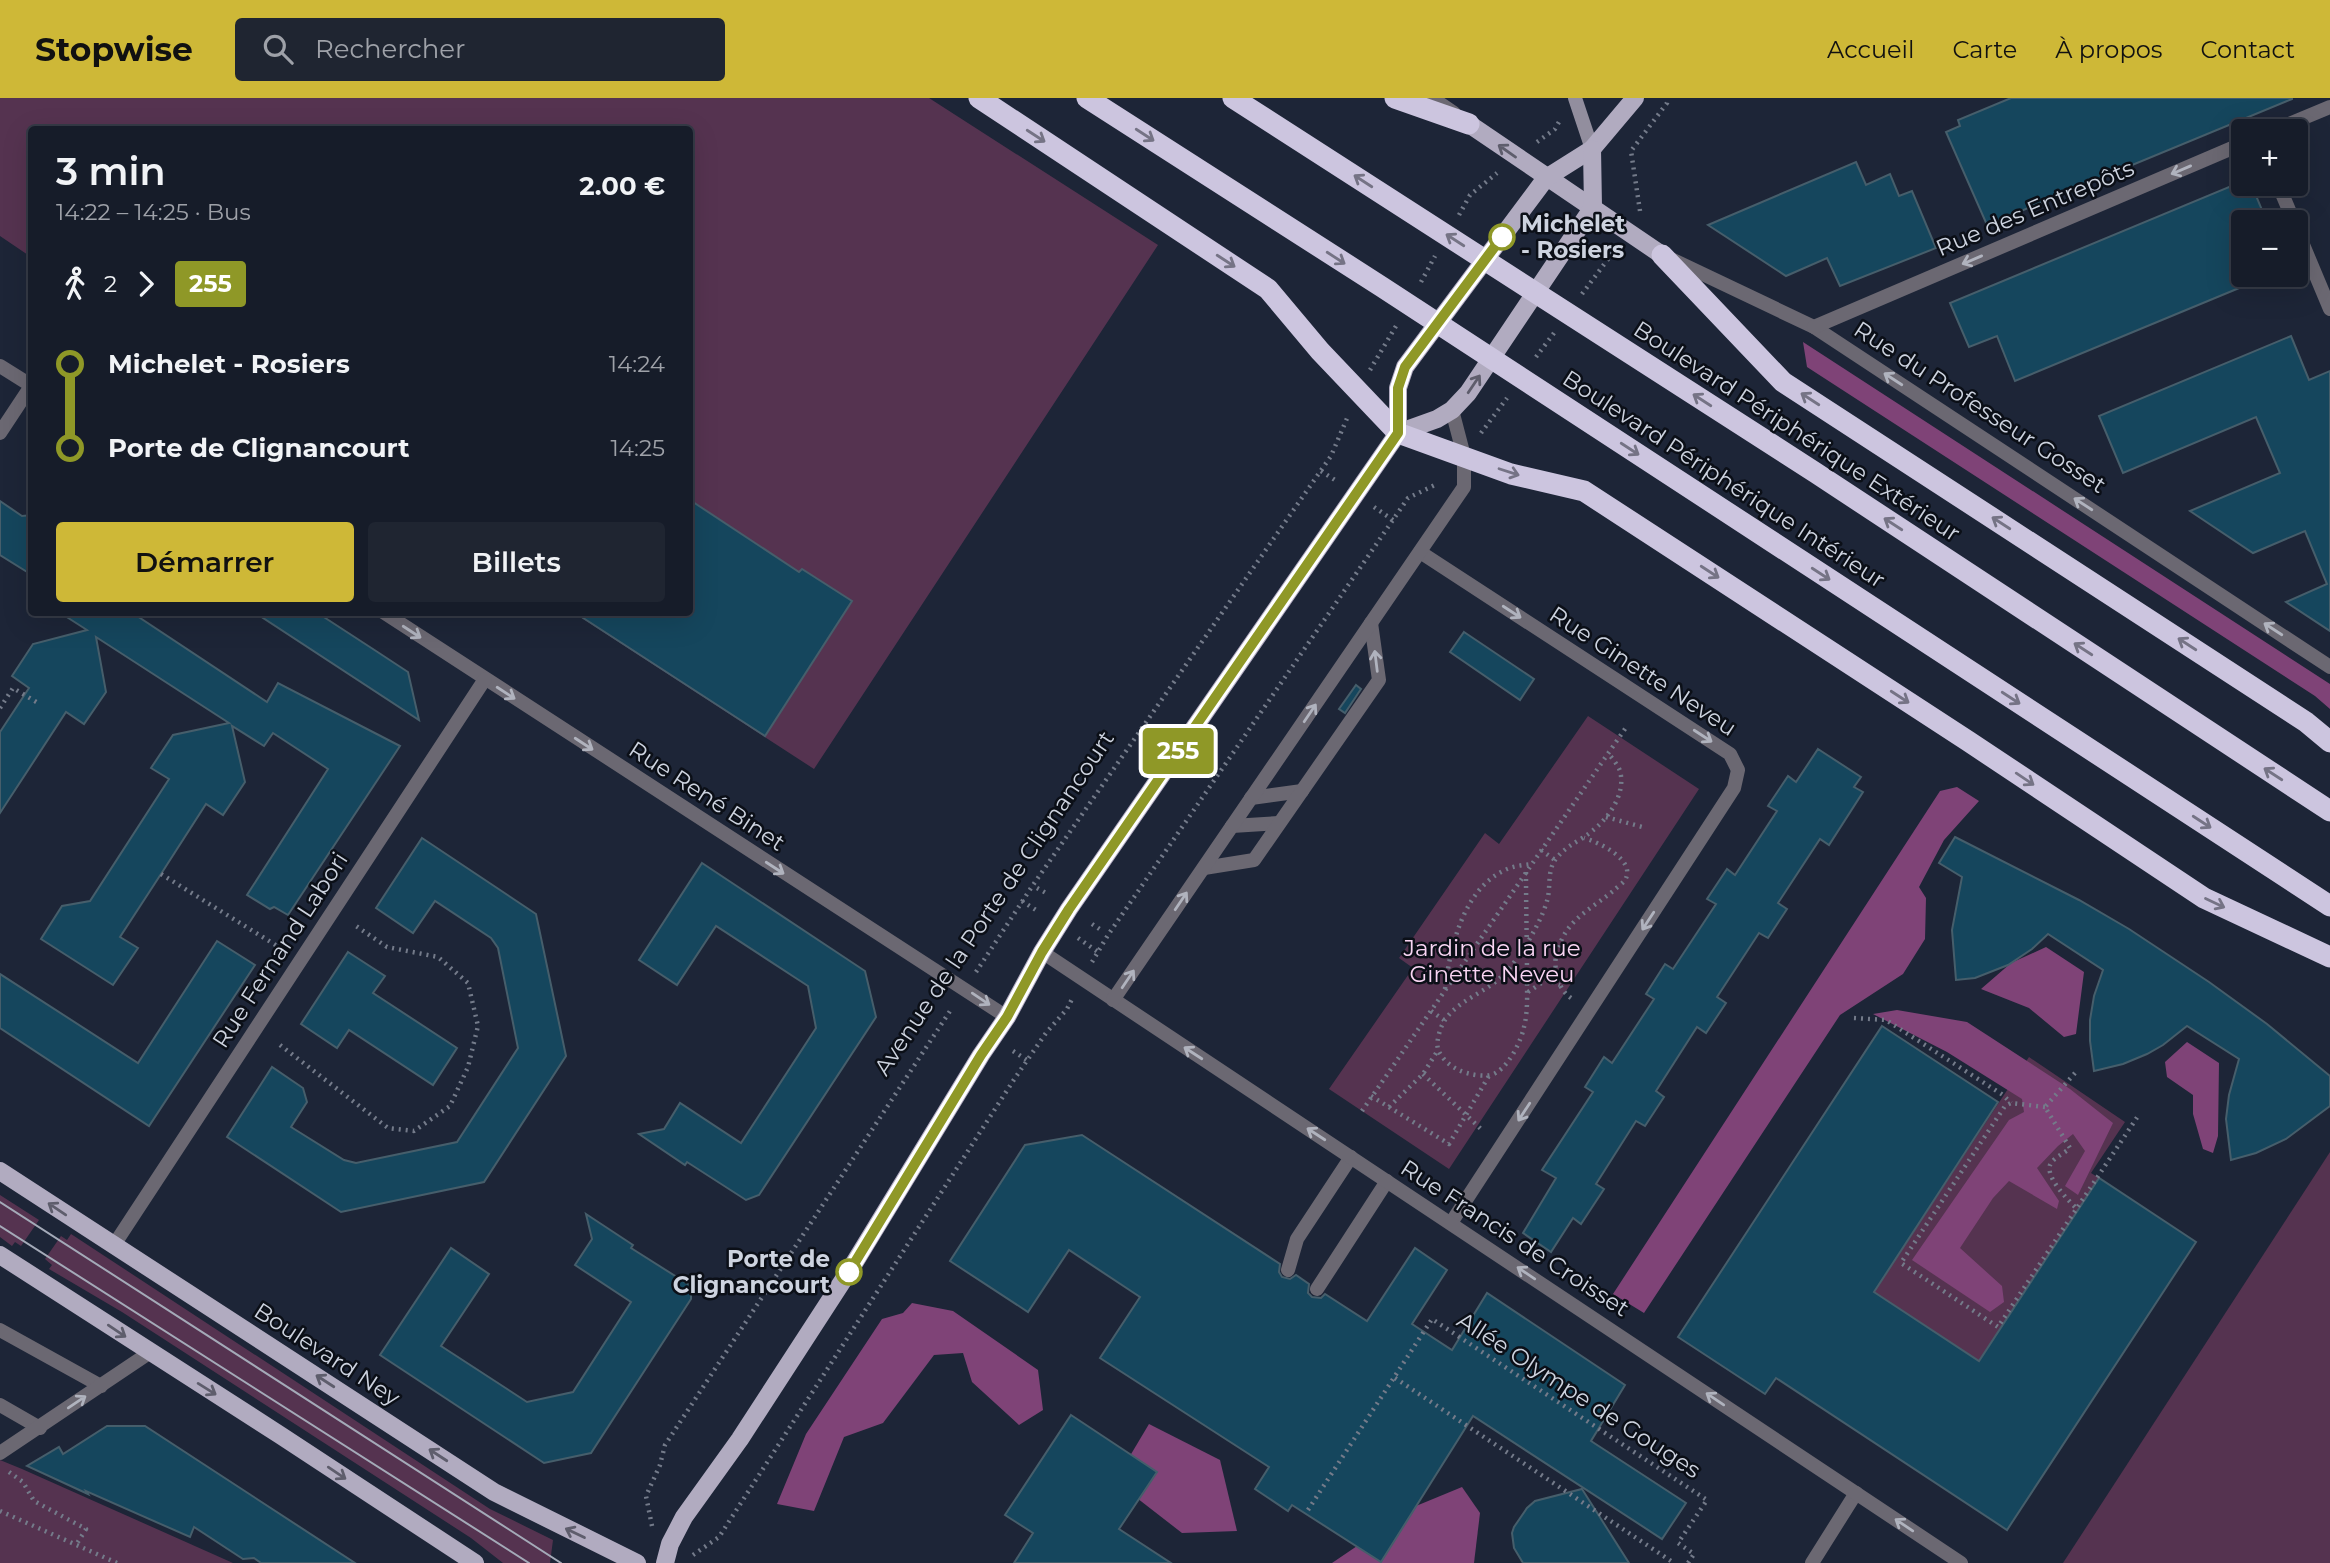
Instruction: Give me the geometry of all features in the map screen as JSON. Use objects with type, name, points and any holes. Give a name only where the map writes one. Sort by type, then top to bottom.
[{"type":"highway","points":[[979,98],[1268,289],[1320,351],[1398,433],[1511,474],[1584,491],[2204,898],[2330,957]]},
{"type":"highway","name":"Boulevard Périphérique Intérieur","points":[[1087,98],[2330,906]]},
{"type":"highway","name":"Boulevard Périphérique Extérieur","points":[[1233,98],[1804,466],[2330,811]]},
{"type":"highway","points":[[1395,98],[1469,124]]},
{"type":"highway","points":[[1662,255],[1783,382],[2306,722],[2330,742]]},
{"type":"main road","points":[[665,1563],[670,1544],[684,1517],[740,1439],[816,1322],[1007,1017],[1069,909],[1398,433],[1398,388],[1405,367],[1546,178],[1592,149],[1635,98]]},
{"type":"main road","name":"Rue du Professeur Gosset","points":[[1469,124],[1662,255]]},
{"type":"main road","points":[[1398,433],[1437,419],[1452,410],[1468,393],[1593,207],[1592,149]]},
{"type":"main road","name":"Boulevard Ney","points":[[0,1171],[494,1492],[637,1563]]},
{"type":"main road","points":[[0,1255],[475,1563]]},
{"type":"street","points":[[1432,98],[1469,124]]},
{"type":"street","points":[[1575,98],[1592,149]]},
{"type":"street","points":[[2301,119],[2330,107]]},
{"type":"street","name":"Rue des Entrepôts","points":[[1814,327],[2231,149]]},
{"type":"street","name":"Rue du Professeur Gosset","points":[[1662,255],[1814,327],[2330,667]]},
{"type":"street","points":[[2308,257],[2330,309]]},
{"type":"street","points":[[0,366],[28,384]]},
{"type":"street","points":[[0,433],[28,391]]},
{"type":"street","points":[[1113,1000],[1464,487],[1464,456],[1452,410]]},
{"type":"street","name":"Rue Ginette Neveu","points":[[1420,552],[1730,754],[1738,770],[1734,788],[1451,1223]]},
{"type":"street","name":"Rue René Binet","points":[[389,616],[1007,1017]]},
{"type":"street","points":[[1204,868],[1254,860],[1379,680],[1371,623]]},
{"type":"street","name":"Rue Fernand Labori","points":[[114,1245],[485,679]]},
{"type":"street","points":[[1251,798],[1302,791]]},
{"type":"street","points":[[1232,826],[1279,823]]},
{"type":"street","name":"Rue Francis de Croisset","points":[[1042,952],[1961,1563]]},
{"type":"street","points":[[1288,1270],[1297,1239],[1351,1157]]},
{"type":"street","points":[[1317,1289],[1387,1181]]},
{"type":"street","points":[[0,1330],[101,1385]]},
{"type":"street","points":[[0,1453],[149,1353]]},
{"type":"street","points":[[0,1405],[40,1428]]},
{"type":"street","points":[[1812,1563],[1856,1493]]},
{"type":"path","points":[[1577,300],[1629,232],[1640,210],[1631,151],[1668,98]]},
{"type":"path","points":[[1457,219],[1470,195],[1556,126]]},
{"type":"path","points":[[1415,291],[1436,255]]},
{"type":"path","name":"Avenue de la Porte de Clignancourt","points":[[654,1536],[646,1496],[660,1465],[665,1445],[1032,885],[1331,456],[1358,392],[1402,316]]},
{"type":"path","points":[[1529,367],[1561,322]]},
{"type":"path","points":[[691,1557],[719,1537],[1015,1078],[1046,1032],[1067,1009],[1108,935],[1408,498],[1448,478],[1513,389]]},
{"type":"path","points":[[0,708],[13,688],[38,703]]},
{"type":"path","points":[[1362,1111],[1627,726]]},
{"type":"path","points":[[1389,1107],[1423,1074],[1438,1050],[1444,1020],[1459,1005],[1500,978],[1527,944],[1547,901],[1555,860],[1567,846],[1583,838],[1606,817],[1617,800],[1621,781],[1620,769],[1608,753]]},
{"type":"path","points":[[1606,817],[1646,828]]},
{"type":"path","points":[[1583,838],[1598,842],[1616,854],[1624,863],[1627,872],[1625,879],[1605,897],[1574,919],[1557,950],[1557,977],[1565,994],[1589,1011]]},
{"type":"path","points":[[1541,850],[1555,860]]},
{"type":"path","points":[[1445,989],[1454,939],[1473,900],[1490,880],[1504,870],[1532,864]]},
{"type":"path","points":[[1438,1050],[1446,1061],[1457,1069],[1470,1074],[1497,1073],[1510,1057],[1520,1037],[1525,1026],[1527,993],[1526,872]]},
{"type":"path","points":[[160,874],[300,961]]},
{"type":"path","points":[[1037,888],[1045,893]]},
{"type":"path","points":[[1092,924],[1101,930]]},
{"type":"path","points":[[280,1045],[388,1128],[414,1131],[450,1105],[468,1067],[478,1026],[468,983],[438,957],[387,947],[356,926]]},
{"type":"path","points":[[1527,993],[1546,980],[1561,985]]},
{"type":"path","points":[[1430,1010],[1444,1020]]},
{"type":"path","points":[[1854,1018],[1886,1020],[2003,1095],[2011,1103]]},
{"type":"path","points":[[2045,1107],[2075,1073]]},
{"type":"path","points":[[1423,1074],[1482,1130]]},
{"type":"path","points":[[1371,1096],[1448,1144],[1490,1074]]},
{"type":"path","points":[[2045,1107],[2011,1103],[2005,1106],[1901,1263],[1998,1327],[2138,1116]]},
{"type":"path","points":[[2045,1107],[2070,1148],[2051,1163],[2049,1168],[2052,1178],[2065,1198],[2076,1208]]},
{"type":"path","name":"Allée Olympe de Gouges","points":[[1395,1378],[1432,1319],[1707,1500],[1678,1543],[1694,1554],[1688,1563]]},
{"type":"path","points":[[1308,1510],[1395,1378],[1674,1563]]},
{"type":"path","points":[[23,1482],[34,1501],[86,1529],[76,1545]]},
{"type":"path","points":[[0,1511],[117,1563]]},
{"type":"green space","points":[[0,98],[929,98],[1158,245],[814,769],[579,616],[693,616],[693,126],[28,126],[28,255],[0,236]]},
{"type":"green space","name":"Jardin de la rue Ginette Neveu","points":[[1588,716],[1699,789],[1449,1169],[1329,1089],[1413,968],[1399,958],[1485,833],[1499,844]]},
{"type":"green space","points":[[2029,1057],[2125,1122],[2091,1173],[2099,1178],[1979,1361],[1874,1292]]},
{"type":"green space","points":[[2330,1152],[2330,1563],[2063,1563]]},
{"type":"green space","points":[[0,1195],[39,1220],[21,1246],[15,1242],[12,1246],[0,1237]]},
{"type":"green space","points":[[71,1234],[490,1509],[553,1540],[550,1563],[503,1563],[471,1538],[122,1312],[49,1269],[52,1265],[45,1259],[61,1236],[67,1240]]},
{"type":"green space","points":[[0,1460],[22,1469],[233,1563],[0,1563]]},
{"type":"shaded area","points":[[1803,342],[2330,684],[2330,709],[2315,696],[1807,367]]},
{"type":"shaded area","points":[[1957,787],[1979,801],[1944,840],[1919,887],[1926,898],[1925,939],[1903,974],[1840,1015],[1644,1313],[1613,1294],[1940,791]]},
{"type":"shaded area","points":[[2046,947],[2084,972],[2076,1034],[2064,1037],[2029,1008],[1981,989],[2011,963]]},
{"type":"shaded area","points":[[1897,1010],[1967,1022],[2070,1089],[2113,1123],[2078,1195],[2065,1186],[2085,1151],[2073,1134],[2037,1168],[2059,1201],[2057,1209],[2009,1181],[1993,1198],[1960,1248],[2002,1286],[2004,1302],[1990,1312],[1912,1260],[2009,1120],[2024,1112],[2022,1099],[1947,1052],[1873,1014]]},
{"type":"shaded area","points":[[2187,1042],[2219,1063],[2218,1136],[2213,1153],[2203,1149],[2193,1114],[2193,1095],[2167,1077],[2165,1062]]},
{"type":"shaded area","points":[[912,1303],[953,1311],[1038,1370],[1043,1410],[1019,1425],[972,1382],[963,1353],[934,1355],[883,1423],[844,1437],[814,1511],[777,1504],[806,1434],[882,1319],[903,1313]]},
{"type":"shaded area","points":[[1149,1424],[1220,1460],[1237,1531],[1182,1533],[1115,1481]]},
{"type":"shaded area","points":[[1462,1487],[1480,1513],[1474,1563],[1332,1563],[1416,1506]]},
{"type":"building","points":[[2011,98],[2292,98],[2244,119],[2231,119],[2231,124],[1987,225],[1946,132],[1960,126],[1958,120]]},
{"type":"building","points":[[1856,162],[1866,185],[1890,174],[1899,196],[1912,191],[1936,248],[1840,286],[1827,258],[1786,276],[1708,225]]},
{"type":"building","points":[[2231,186],[2231,196],[2256,196],[2262,210],[2231,210],[2231,287],[2242,287],[2015,381],[1997,336],[1969,347],[1950,303]]},
{"type":"building","points":[[2291,336],[2309,380],[2330,371],[2330,631],[2286,602],[2327,584],[2305,531],[2253,553],[2190,511],[2280,473],[2256,417],[2123,473],[2099,416]]},
{"type":"building","points":[[0,501],[22,516],[28,515],[28,572],[0,555]]},
{"type":"building","points":[[693,502],[799,572],[802,569],[852,601],[765,736],[580,616],[693,616]]},
{"type":"building","points":[[65,616],[137,616],[267,702],[278,683],[400,746],[288,915],[274,907],[270,909],[247,895],[328,769],[273,733],[264,746],[232,726],[245,782],[223,815],[206,804],[120,937],[138,948],[113,985],[41,939],[62,906],[90,901],[169,779],[151,768],[173,735],[229,723],[96,637],[106,692],[84,724],[66,712],[0,813],[0,732],[29,688],[12,676],[33,644],[87,630]]},
{"type":"building","points":[[260,616],[322,616],[376,651],[408,672],[419,720]]},
{"type":"building","points":[[1464,632],[1534,679],[1520,700],[1450,652]]},
{"type":"building","points":[[1356,685],[1361,689],[1345,713],[1339,709]]},
{"type":"building","points":[[1818,749],[1861,777],[1854,787],[1863,792],[1829,845],[1820,839],[1778,903],[1787,909],[1768,938],[1759,933],[1717,997],[1726,1003],[1706,1033],[1697,1027],[1656,1091],[1664,1097],[1645,1126],[1636,1121],[1596,1184],[1604,1189],[1581,1224],[1573,1218],[1551,1252],[1523,1233],[1556,1178],[1542,1170],[1593,1092],[1585,1087],[1604,1057],[1612,1063],[1654,999],[1646,994],[1665,964],[1673,969],[1716,904],[1707,899],[1727,869],[1735,875],[1777,811],[1768,806],[1788,776],[1796,782]]},
{"type":"building","points":[[1955,837],[2079,900],[2129,929],[2209,982],[2267,1024],[2330,1076],[2330,1106],[2286,1139],[2256,1153],[2231,1160],[2226,1119],[2229,1095],[2239,1059],[2187,1026],[2147,1054],[2123,1064],[2094,1071],[2090,1020],[2094,996],[2103,970],[2048,934],[2008,965],[1975,978],[1956,980],[1952,930],[1962,877],[1939,863]]},
{"type":"building","points":[[422,838],[536,914],[566,1056],[484,1182],[341,1212],[227,1137],[272,1067],[303,1088],[307,1102],[291,1127],[344,1160],[356,1163],[457,1142],[518,1048],[498,948],[491,938],[435,901],[413,933],[376,908]]},
{"type":"building","points":[[702,863],[865,971],[876,1017],[759,1195],[746,1200],[687,1162],[685,1165],[639,1134],[664,1129],[680,1103],[741,1143],[816,1028],[808,986],[716,926],[677,985],[639,960]]},
{"type":"building","points":[[217,941],[255,965],[149,1126],[0,1028],[0,974],[138,1063]]},
{"type":"building","points":[[348,952],[385,976],[373,993],[457,1048],[433,1085],[349,1030],[337,1048],[301,1024]]},
{"type":"building","points":[[1882,1026],[1998,1102],[1874,1292],[1979,1361],[2099,1178],[2196,1242],[2007,1530],[1776,1378],[1765,1394],[1678,1337]]},
{"type":"building","points":[[1082,1135],[1280,1264],[1279,1272],[1282,1277],[1290,1279],[1296,1275],[1309,1284],[1308,1293],[1312,1297],[1321,1298],[1325,1294],[1367,1321],[1415,1248],[1447,1270],[1412,1324],[1452,1350],[1487,1293],[1625,1385],[1591,1441],[1686,1503],[1662,1539],[1473,1416],[1381,1562],[1292,1505],[1288,1511],[1255,1489],[1269,1467],[1100,1358],[1140,1297],[1069,1250],[1028,1312],[950,1261],[1025,1145]]},
{"type":"building","points":[[586,1214],[633,1245],[631,1248],[691,1286],[691,1299],[591,1453],[544,1463],[380,1355],[451,1248],[489,1274],[441,1346],[527,1402],[573,1392],[631,1302],[575,1265],[592,1239]]},
{"type":"building","points":[[1071,1415],[1157,1472],[1119,1529],[1171,1563],[1014,1563],[1033,1533],[1005,1515]]},
{"type":"building","points":[[107,1426],[145,1426],[355,1563],[261,1563],[254,1558],[243,1559],[194,1527],[190,1537],[27,1466],[59,1447],[63,1454]]},
{"type":"building","points":[[1582,1489],[1629,1563],[1523,1563],[1514,1548],[1512,1533],[1527,1508],[1535,1501]]},
{"type":"tram line","points":[[0,1202],[561,1563]]},
{"type":"tram line","points":[[0,1226],[529,1563]]},
{"type":"bus line","name":"255","points":[[849,1272],[1007,1017],[1069,909],[1398,433],[1398,388],[1405,367],[1502,237]]},
{"type":"place","name":"Michelet - Rosiers","points":[[1502,237]]},
{"type":"place","name":"Porte de Clignancourt","points":[[849,1272]]}]
